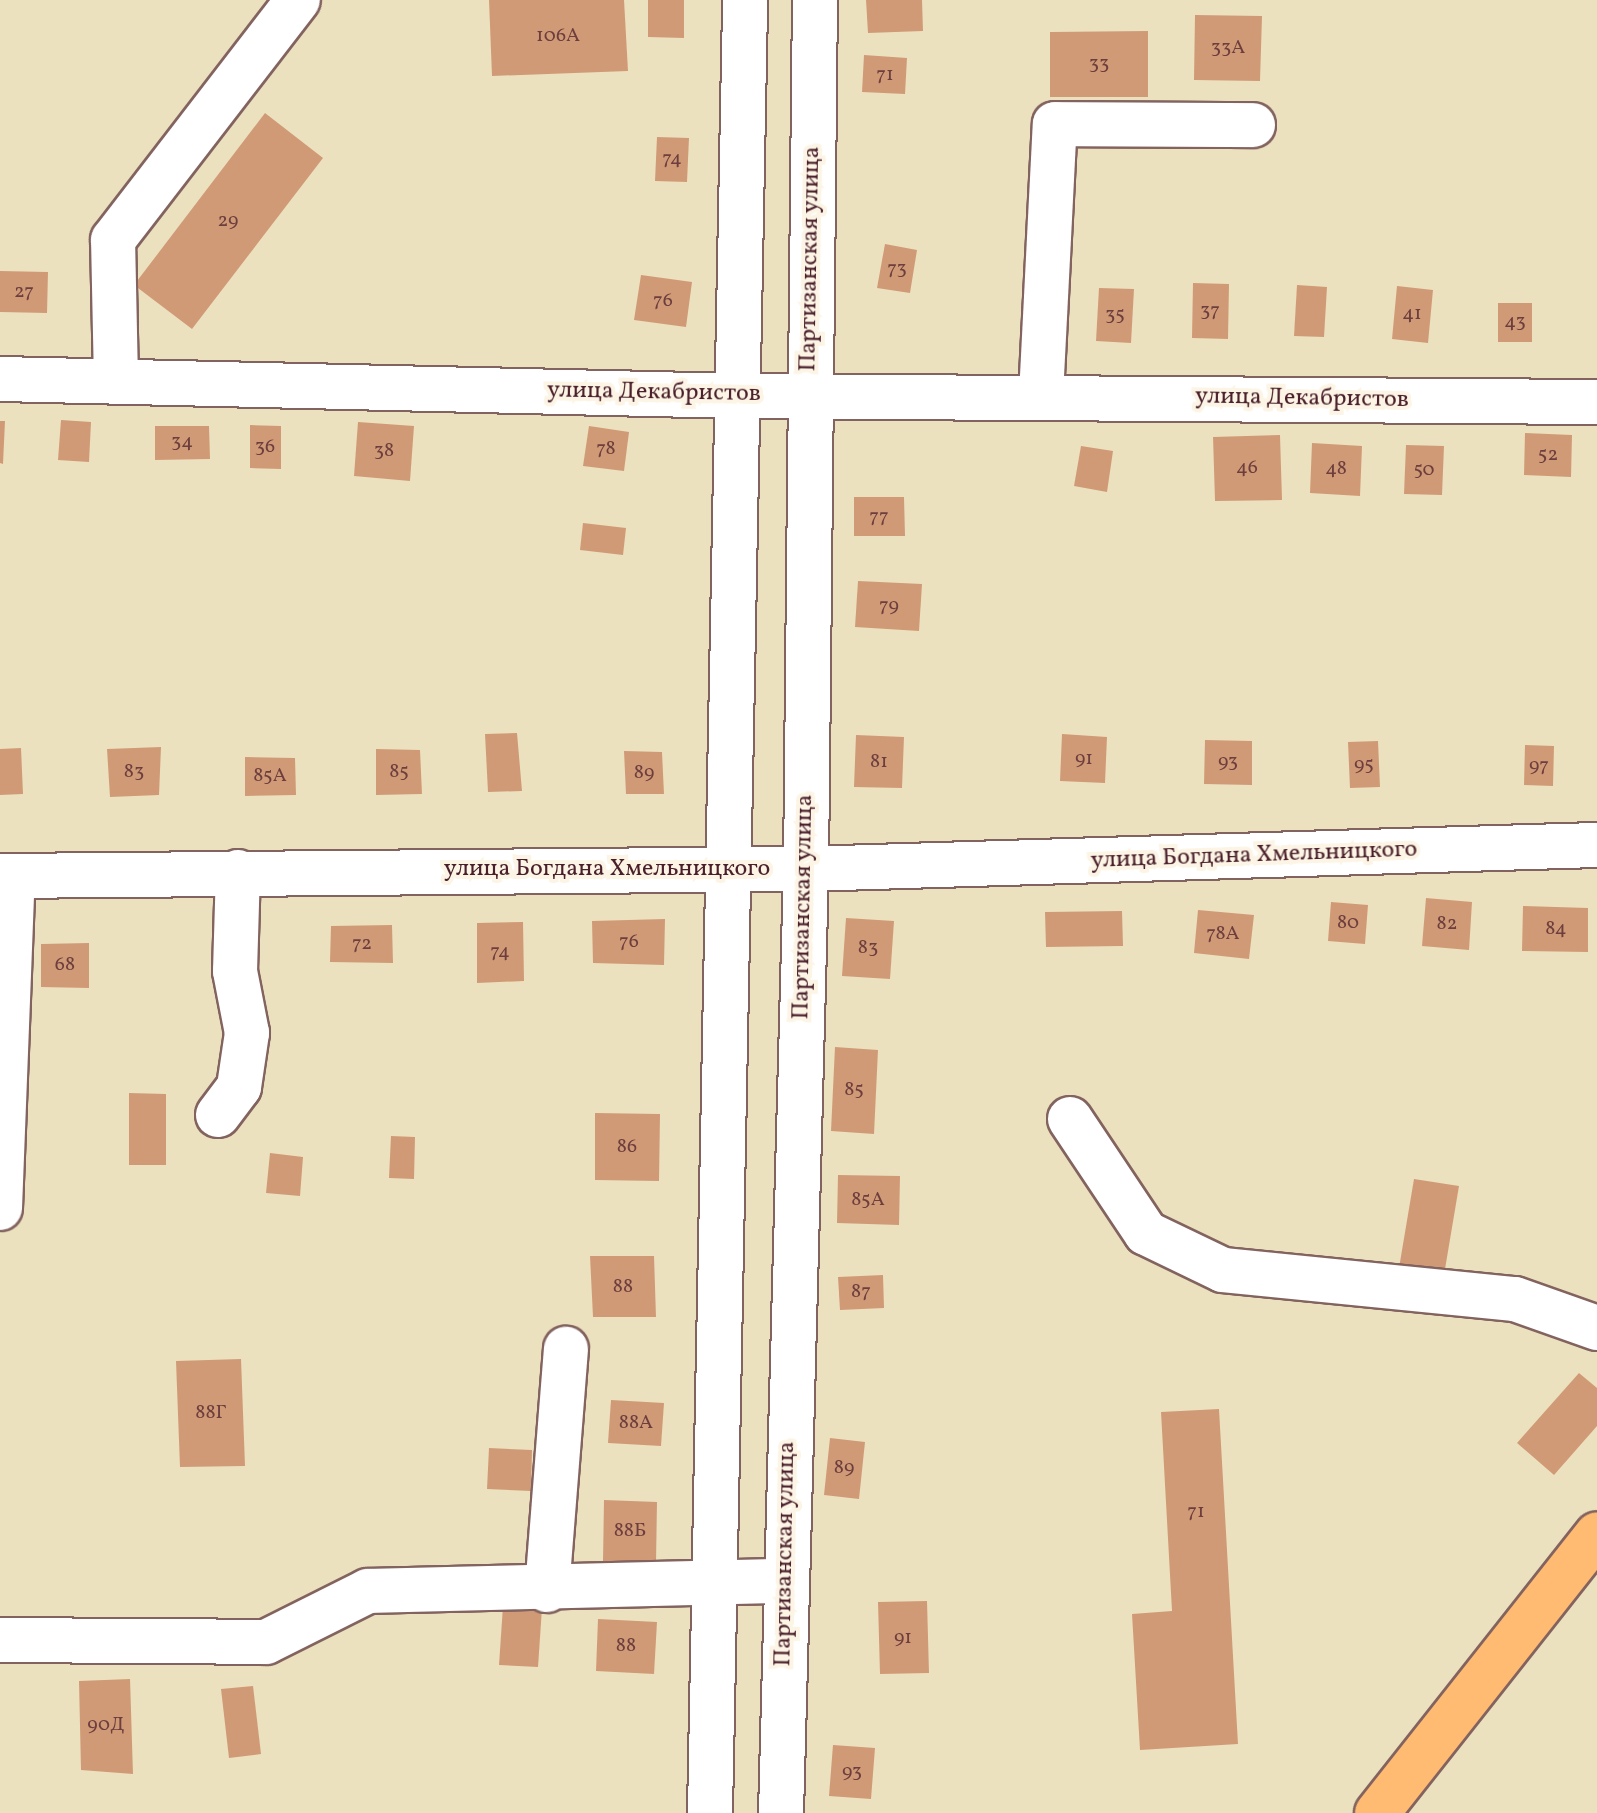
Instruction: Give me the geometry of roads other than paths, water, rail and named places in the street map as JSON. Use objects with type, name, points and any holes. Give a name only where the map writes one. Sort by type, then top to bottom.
[{"type":"main road","points":[[1377,1813],[1597,1534]]},
{"type":"street","points":[[116,381],[113,240],[298,0]]},
{"type":"street","points":[[710,1813],[733,869],[745,0]]},
{"type":"street","name":"Партизанская улица","points":[[781,1813],[784,1581],[806,869],[815,0]]},
{"type":"street","points":[[1041,396],[1055,124],[1253,125]]},
{"type":"street","name":"улица Декабристов","points":[[0,379],[740,396],[809,394],[1597,402]]},
{"type":"street","name":"улица Богдана Хмельницкого","points":[[6,876],[806,869],[1597,845]]},
{"type":"street","points":[[218,1115],[239,1087],[247,1033],[235,971],[238,872]]},
{"type":"street","points":[[0,1208],[6,876]]},
{"type":"street","points":[[1070,1119],[1146,1233],[1223,1270],[1515,1299],[1597,1328]]},
{"type":"street","points":[[547,1590],[566,1349]]},
{"type":"street","points":[[0,1640],[266,1642],[368,1591],[547,1590],[784,1581]]}]
